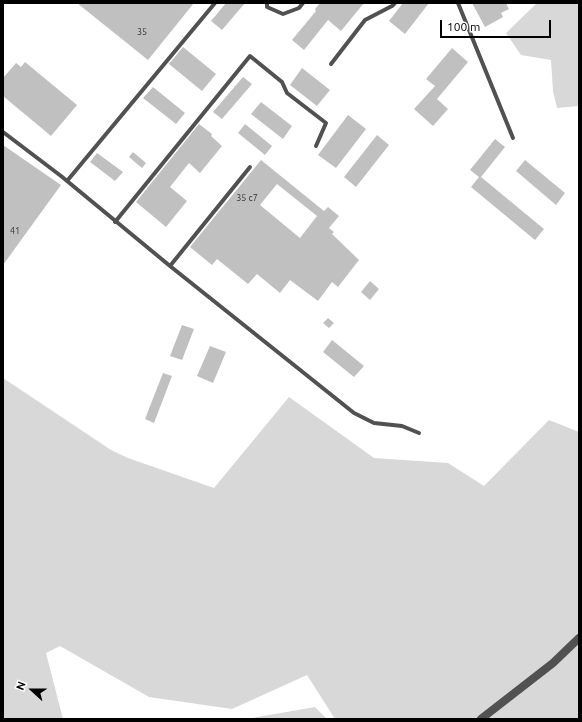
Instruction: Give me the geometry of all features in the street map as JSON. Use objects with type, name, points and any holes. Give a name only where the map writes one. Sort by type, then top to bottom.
[{"type":"street","points":[[481,719],[553,663],[579,638]]},
{"type":"lane","points":[[66,181],[215,3]]},
{"type":"lane","points":[[266,3],[267,7],[283,14],[299,8],[303,3]]},
{"type":"lane","points":[[331,64],[365,20],[395,3]]},
{"type":"lane","points":[[458,3],[513,138]]},
{"type":"lane","points":[[115,222],[250,56],[282,82],[287,93],[326,123],[316,146]]},
{"type":"lane","points":[[3,132],[354,413],[374,423],[402,426],[419,433]]},
{"type":"lane","points":[[170,266],[250,167]]},
{"type":"shaded area","points":[[537,3],[579,3],[579,106],[557,108],[553,91],[551,60],[521,55],[506,33]]},
{"type":"shaded area","points":[[3,378],[111,450],[128,458],[214,488],[289,397],[374,458],[448,463],[484,486],[549,420],[579,432],[579,719],[335,719],[307,675],[232,709],[149,697],[60,646],[46,653],[63,719],[3,719]]},
{"type":"shaded area","points":[[315,707],[327,719],[246,719]]},
{"type":"building","points":[[77,3],[194,3],[148,60]]},
{"type":"building","points":[[226,3],[245,3],[222,30],[211,21]]},
{"type":"building","points":[[320,3],[364,3],[341,31],[328,20],[304,50],[292,40],[316,11],[315,9]]},
{"type":"building","points":[[403,3],[429,3],[405,34],[389,21]]},
{"type":"building","points":[[472,3],[506,3],[509,9],[501,13],[503,17],[485,27]]},
{"type":"building","points":[[183,47],[216,74],[202,91],[169,64]]},
{"type":"building","points":[[452,48],[468,62],[437,99],[448,109],[433,126],[414,109],[435,86],[426,79]]},
{"type":"building","points":[[25,62],[77,105],[51,136],[3,96],[3,78],[16,63],[21,67]]},
{"type":"building","points":[[302,68],[330,90],[317,106],[290,85]]},
{"type":"building","points":[[243,77],[252,84],[222,119],[213,112]]},
{"type":"building","points":[[153,87],[185,113],[176,124],[143,98]]},
{"type":"building","points":[[261,102],[292,126],[283,139],[251,114]]},
{"type":"building","points":[[348,115],[366,129],[336,168],[318,155]]},
{"type":"building","points":[[199,124],[212,134],[211,136],[222,146],[200,173],[189,163],[170,187],[187,201],[166,227],[136,202]]},
{"type":"building","points":[[245,124],[272,146],[265,155],[238,133]]},
{"type":"building","points":[[377,135],[389,145],[356,187],[344,177]]},
{"type":"building","points":[[495,139],[505,147],[481,177],[544,229],[535,240],[471,187],[479,177],[470,170]]},
{"type":"building","points":[[3,145],[61,185],[3,265]]},
{"type":"building","points":[[133,152],[146,163],[142,168],[129,157]]},
{"type":"building","points":[[97,153],[123,172],[115,181],[90,162]]},
{"type":"building","points":[[261,160],[324,211],[328,207],[339,216],[329,228],[334,232],[332,234],[359,260],[338,287],[332,282],[318,301],[290,280],[280,293],[257,274],[248,284],[217,259],[212,265],[190,247]],"holes":[[[277,184],[317,216],[300,238],[260,205]]]},
{"type":"building","points":[[525,160],[565,193],[556,205],[516,171]]},
{"type":"building","points":[[370,281],[379,289],[370,300],[361,292]]},
{"type":"building","points":[[328,318],[334,323],[329,328],[323,323]]},
{"type":"building","points":[[182,325],[194,329],[182,360],[170,356]]},
{"type":"building","points":[[332,340],[364,366],[354,377],[323,352]]},
{"type":"building","points":[[210,346],[226,352],[213,383],[197,376]]},
{"type":"building","points":[[163,373],[172,376],[154,423],[145,419]]}]
